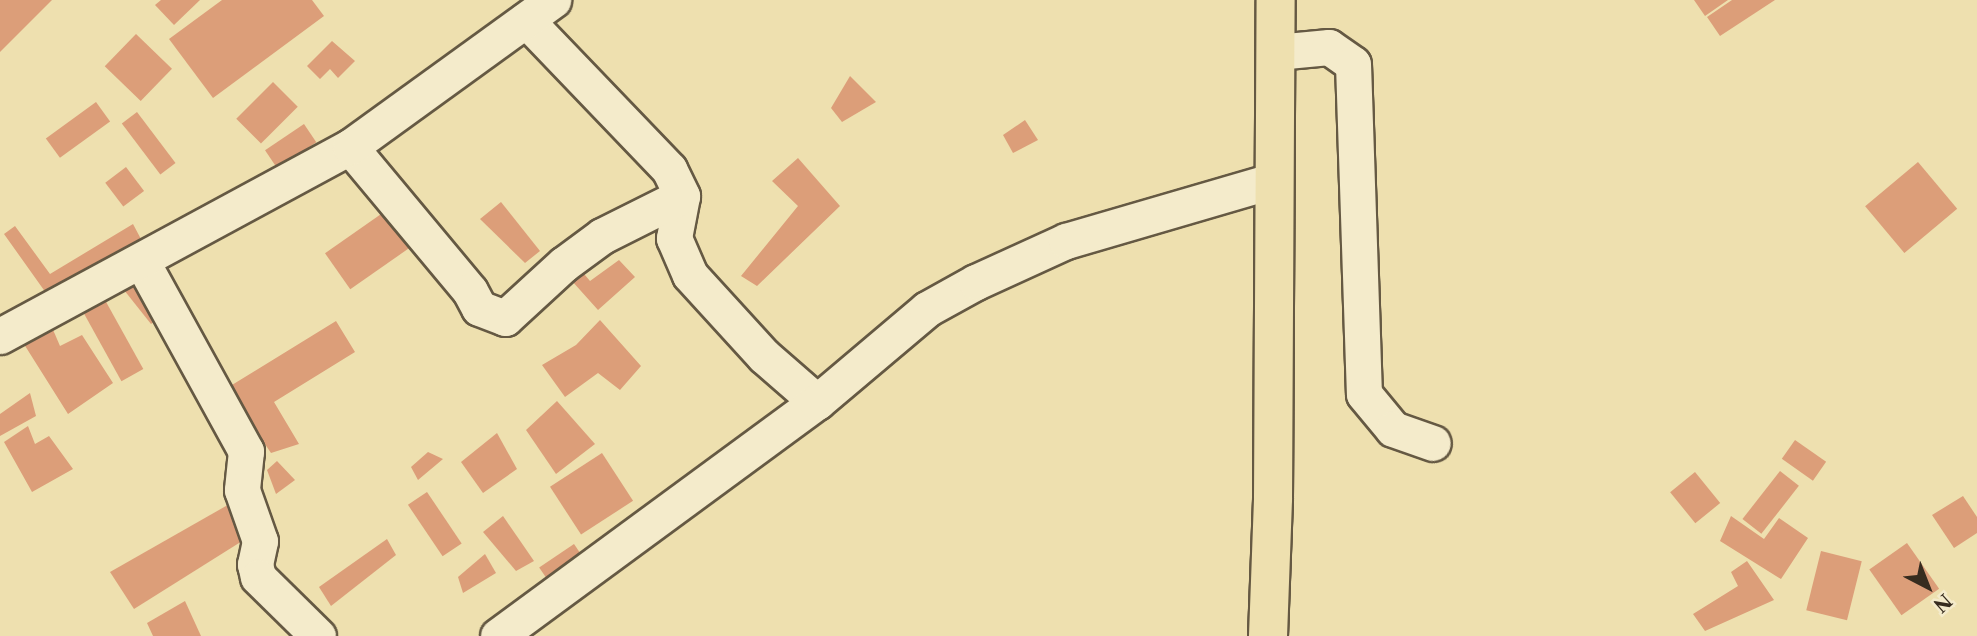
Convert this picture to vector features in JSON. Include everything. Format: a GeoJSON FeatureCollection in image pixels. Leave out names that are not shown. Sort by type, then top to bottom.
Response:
{"type":"FeatureCollection","features":[{"type":"Feature","properties":{"kind":"main road"},"geometry":{"type":"LineString","coordinates":[[1268,636],[1273,498],[1276,0]]}},
{"type":"Feature","properties":{"kind":"street"},"geometry":{"type":"LineString","coordinates":[[0,336],[142,262],[350,147],[539,10],[669,169],[682,197],[674,238],[690,275],[764,356],[817,401]]}},
{"type":"Feature","properties":{"kind":"street"},"geometry":{"type":"LineString","coordinates":[[1276,52],[1329,47],[1353,64],[1364,394],[1393,429],[1433,443]]}},
{"type":"Feature","properties":{"kind":"street"},"geometry":{"type":"LineString","coordinates":[[350,147],[470,291],[480,308],[505,318],[564,264],[602,236],[682,197]]}},
{"type":"Feature","properties":{"kind":"street"},"geometry":{"type":"LineString","coordinates":[[498,636],[817,401],[927,309],[976,282],[1066,241],[1275,180]]}},
{"type":"Feature","properties":{"kind":"street"},"geometry":{"type":"LineString","coordinates":[[142,262],[246,451],[242,491],[260,541],[254,564],[258,577],[318,636]]}},
{"type":"Feature","properties":{"kind":"building"},"geometry":{"type":"Polygon","coordinates":[[[0,0],[52,0],[0,52],[0,0]]]}},
{"type":"Feature","properties":{"kind":"building"},"geometry":{"type":"Polygon","coordinates":[[[161,0],[200,0],[174,25],[155,5],[161,0]]]}},
{"type":"Feature","properties":{"kind":"building"},"geometry":{"type":"Polygon","coordinates":[[[222,0],[312,0],[324,16],[213,98],[169,39],[222,0]]]}},
{"type":"Feature","properties":{"kind":"building"},"geometry":{"type":"Polygon","coordinates":[[[1694,0],[1728,0],[1705,16],[1694,0]]]}},
{"type":"Feature","properties":{"kind":"building"},"geometry":{"type":"Polygon","coordinates":[[[1732,0],[1775,0],[1720,36],[1707,17],[1732,0]]]}},
{"type":"Feature","properties":{"kind":"building"},"geometry":{"type":"Polygon","coordinates":[[[136,34],[172,69],[141,101],[105,66],[136,34]]]}},
{"type":"Feature","properties":{"kind":"building"},"geometry":{"type":"Polygon","coordinates":[[[332,41],[355,61],[338,78],[330,69],[320,79],[307,66],[332,41]]]}},
{"type":"Feature","properties":{"kind":"building"},"geometry":{"type":"Polygon","coordinates":[[[850,76],[876,102],[842,122],[831,108],[850,76]]]}},
{"type":"Feature","properties":{"kind":"building"},"geometry":{"type":"Polygon","coordinates":[[[273,82],[298,107],[261,144],[236,119],[273,82]]]}},
{"type":"Feature","properties":{"kind":"building"},"geometry":{"type":"Polygon","coordinates":[[[96,102],[110,121],[60,158],[46,138],[96,102]]]}},
{"type":"Feature","properties":{"kind":"building"},"geometry":{"type":"Polygon","coordinates":[[[137,112],[176,163],[160,175],[122,123],[137,112]]]}},
{"type":"Feature","properties":{"kind":"building"},"geometry":{"type":"Polygon","coordinates":[[[1025,120],[1038,140],[1013,153],[1003,135],[1025,120]]]}},
{"type":"Feature","properties":{"kind":"building"},"geometry":{"type":"Polygon","coordinates":[[[304,124],[316,142],[277,169],[265,150],[304,124]]]}},
{"type":"Feature","properties":{"kind":"building"},"geometry":{"type":"Polygon","coordinates":[[[798,158],[840,206],[757,286],[741,276],[798,206],[772,181],[798,158]]]}},
{"type":"Feature","properties":{"kind":"building"},"geometry":{"type":"Polygon","coordinates":[[[1918,162],[1957,209],[1904,253],[1865,206],[1918,162]]]}},
{"type":"Feature","properties":{"kind":"building"},"geometry":{"type":"Polygon","coordinates":[[[126,167],[144,191],[123,207],[105,183],[126,167]]]}},
{"type":"Feature","properties":{"kind":"building"},"geometry":{"type":"Polygon","coordinates":[[[501,202],[540,251],[525,263],[480,219],[501,202]]]}},
{"type":"Feature","properties":{"kind":"building"},"geometry":{"type":"Polygon","coordinates":[[[384,212],[409,248],[350,289],[325,253],[384,212]]]}},
{"type":"Feature","properties":{"kind":"building"},"geometry":{"type":"Polygon","coordinates":[[[133,224],[142,241],[46,293],[4,234],[15,226],[50,274],[133,224]]]}},
{"type":"Feature","properties":{"kind":"building"},"geometry":{"type":"Polygon","coordinates":[[[619,260],[635,277],[598,310],[563,271],[574,262],[590,281],[619,260]]]}},
{"type":"Feature","properties":{"kind":"building"},"geometry":{"type":"Polygon","coordinates":[[[138,281],[159,318],[151,324],[124,290],[138,281]]]}},
{"type":"Feature","properties":{"kind":"building"},"geometry":{"type":"Polygon","coordinates":[[[105,300],[143,369],[121,381],[83,312],[105,300]]]}},
{"type":"Feature","properties":{"kind":"building"},"geometry":{"type":"Polygon","coordinates":[[[600,320],[641,366],[620,390],[598,373],[565,397],[542,365],[576,345],[600,320]]]}},
{"type":"Feature","properties":{"kind":"building"},"geometry":{"type":"Polygon","coordinates":[[[336,321],[355,352],[274,402],[299,444],[271,453],[227,388],[336,321]]]}},
{"type":"Feature","properties":{"kind":"building"},"geometry":{"type":"Polygon","coordinates":[[[51,325],[60,346],[82,335],[113,383],[68,414],[22,341],[51,325]]]}},
{"type":"Feature","properties":{"kind":"building"},"geometry":{"type":"Polygon","coordinates":[[[30,393],[36,416],[0,436],[0,414],[30,393]]]}},
{"type":"Feature","properties":{"kind":"building"},"geometry":{"type":"Polygon","coordinates":[[[557,401],[595,444],[556,474],[526,430],[557,401]]]}},
{"type":"Feature","properties":{"kind":"building"},"geometry":{"type":"Polygon","coordinates":[[[28,426],[35,444],[49,436],[73,469],[32,492],[4,442],[28,426]]]}},
{"type":"Feature","properties":{"kind":"building"},"geometry":{"type":"Polygon","coordinates":[[[497,433],[517,469],[483,493],[461,462],[497,433]]]}},
{"type":"Feature","properties":{"kind":"building"},"geometry":{"type":"Polygon","coordinates":[[[1795,440],[1826,462],[1813,481],[1782,459],[1795,440]]]}},
{"type":"Feature","properties":{"kind":"building"},"geometry":{"type":"Polygon","coordinates":[[[428,452],[443,459],[418,480],[411,467],[428,452]]]}},
{"type":"Feature","properties":{"kind":"building"},"geometry":{"type":"Polygon","coordinates":[[[602,453],[633,501],[581,535],[550,487],[602,453]]]}},
{"type":"Feature","properties":{"kind":"building"},"geometry":{"type":"Polygon","coordinates":[[[277,461],[295,480],[276,494],[267,470],[277,461]]]}},
{"type":"Feature","properties":{"kind":"building"},"geometry":{"type":"Polygon","coordinates":[[[1780,471],[1799,486],[1761,534],[1742,519],[1780,471]]]}},
{"type":"Feature","properties":{"kind":"building"},"geometry":{"type":"Polygon","coordinates":[[[1695,472],[1720,503],[1695,523],[1670,492],[1695,472]]]}},
{"type":"Feature","properties":{"kind":"building"},"geometry":{"type":"Polygon","coordinates":[[[427,492],[462,543],[443,556],[408,505],[427,492]]]}},
{"type":"Feature","properties":{"kind":"building"},"geometry":{"type":"Polygon","coordinates":[[[1963,496],[1977,517],[1977,533],[1954,548],[1932,515],[1963,496]]]}},
{"type":"Feature","properties":{"kind":"building"},"geometry":{"type":"Polygon","coordinates":[[[233,502],[247,538],[134,609],[110,572],[233,502]]]}},
{"type":"Feature","properties":{"kind":"building"},"geometry":{"type":"Polygon","coordinates":[[[503,516],[534,561],[516,571],[483,532],[503,516]]]}},
{"type":"Feature","properties":{"kind":"building"},"geometry":{"type":"Polygon","coordinates":[[[1731,516],[1764,539],[1779,518],[1808,538],[1781,579],[1720,541],[1731,516]]]}},
{"type":"Feature","properties":{"kind":"building"},"geometry":{"type":"Polygon","coordinates":[[[387,539],[396,555],[331,606],[319,587],[387,539]]]}},
{"type":"Feature","properties":{"kind":"building"},"geometry":{"type":"Polygon","coordinates":[[[1907,543],[1939,589],[1901,615],[1869,569],[1907,543]]]}},
{"type":"Feature","properties":{"kind":"building"},"geometry":{"type":"Polygon","coordinates":[[[574,544],[582,556],[547,579],[539,567],[574,544]]]}},
{"type":"Feature","properties":{"kind":"building"},"geometry":{"type":"Polygon","coordinates":[[[1821,551],[1862,561],[1847,620],[1806,610],[1821,551]]]}},
{"type":"Feature","properties":{"kind":"building"},"geometry":{"type":"Polygon","coordinates":[[[485,554],[496,573],[463,593],[458,577],[485,554]]]}},
{"type":"Feature","properties":{"kind":"building"},"geometry":{"type":"Polygon","coordinates":[[[1747,561],[1774,600],[1705,631],[1693,614],[1738,586],[1731,572],[1747,561]]]}},
{"type":"Feature","properties":{"kind":"building"},"geometry":{"type":"Polygon","coordinates":[[[185,601],[201,636],[153,636],[147,623],[185,601]]]}}]}
